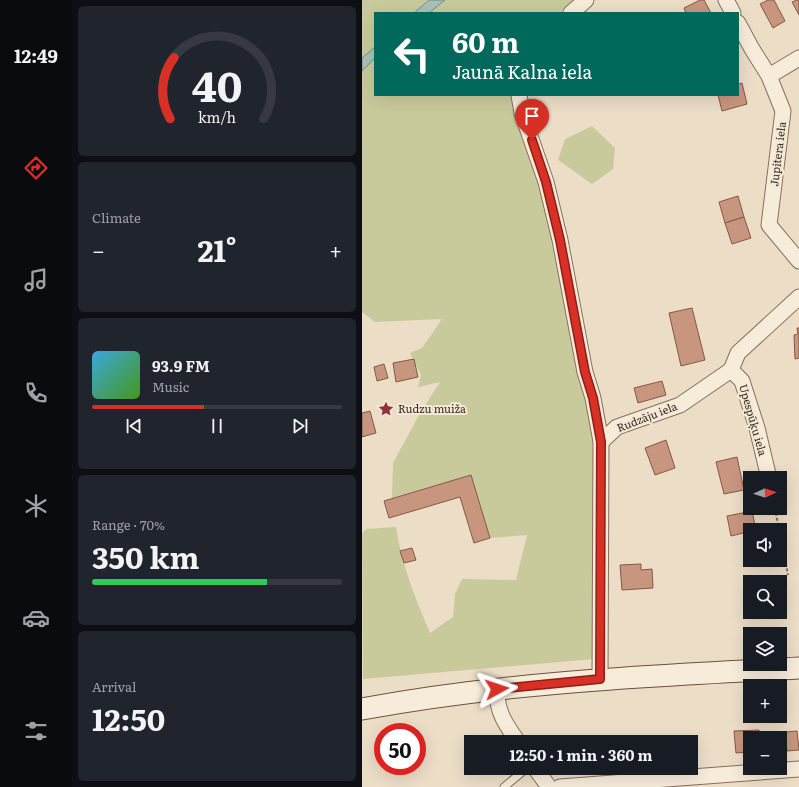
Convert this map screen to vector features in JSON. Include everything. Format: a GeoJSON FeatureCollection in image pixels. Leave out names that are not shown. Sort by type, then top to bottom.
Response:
{"type":"FeatureCollection","features":[{"type":"Feature","properties":{"kind":"main road"},"geometry":{"type":"LineString","coordinates":[[362,709],[445,695],[600,679],[799,668]]}},
{"type":"Feature","properties":{"kind":"street"},"geometry":{"type":"LineString","coordinates":[[572,12],[586,0]]}},
{"type":"Feature","properties":{"kind":"street"},"geometry":{"type":"LineString","coordinates":[[726,0],[732,12]]}},
{"type":"Feature","properties":{"kind":"street","name":"Jupitera iela"},"geometry":{"type":"LineString","coordinates":[[739,25],[769,76],[784,111],[769,225],[799,261]]}},
{"type":"Feature","properties":{"kind":"street"},"geometry":{"type":"LineString","coordinates":[[769,76],[799,58]]}},
{"type":"Feature","properties":{"kind":"street"},"geometry":{"type":"LineString","coordinates":[[519,96],[522,113],[546,182],[560,240],[585,372],[593,398],[601,442],[600,679]]}},
{"type":"Feature","properties":{"kind":"street"},"geometry":{"type":"LineString","coordinates":[[731,370],[738,353],[799,297]]}},
{"type":"Feature","properties":{"kind":"street","name":"Rudzāju iela"},"geometry":{"type":"LineString","coordinates":[[601,442],[617,427],[680,405],[731,370]]}},
{"type":"Feature","properties":{"kind":"street","name":"Upespūķu iela"},"geometry":{"type":"LineString","coordinates":[[731,370],[742,381],[757,428],[767,471]]}},
{"type":"Feature","properties":{"kind":"street"},"geometry":{"type":"LineString","coordinates":[[497,689],[496,700],[499,713],[513,735]]}},
{"type":"Feature","properties":{"kind":"street"},"geometry":{"type":"LineString","coordinates":[[560,787],[799,770]]}},
{"type":"Feature","properties":{"kind":"street"},"geometry":{"type":"LineString","coordinates":[[540,775],[549,787]]}},
{"type":"Feature","properties":{"kind":"lane"},"geometry":{"type":"LineString","coordinates":[[504,787],[519,775]]}},
{"type":"Feature","properties":{"kind":"path"},"geometry":{"type":"LineString","coordinates":[[786,567],[788,575]]}},
{"type":"Feature","properties":{"kind":"green space"},"geometry":{"type":"Polygon","coordinates":[[[362,0],[429,0],[415,12],[374,12],[374,48],[362,58],[362,0]]]}},
{"type":"Feature","properties":{"kind":"green space"},"geometry":{"type":"Polygon","coordinates":[[[445,0],[581,0],[567,12],[430,12],[445,0]]]}},
{"type":"Feature","properties":{"kind":"green space"},"geometry":{"type":"Polygon","coordinates":[[[374,59],[374,96],[512,96],[550,218],[588,401],[595,473],[594,659],[363,679],[362,534],[366,529],[396,527],[402,555],[410,581],[430,633],[453,617],[455,594],[462,579],[516,580],[527,535],[490,538],[471,475],[392,498],[393,463],[419,415],[440,382],[418,387],[421,375],[410,353],[422,348],[442,319],[375,322],[362,312],[362,71],[374,59]]]}},
{"type":"Feature","properties":{"kind":"green space"},"geometry":{"type":"Polygon","coordinates":[[[592,126],[615,148],[613,169],[592,184],[558,160],[565,139],[592,126]]]}},
{"type":"Feature","properties":{"kind":"shaded area"},"geometry":{"type":"Polygon","coordinates":[[[429,0],[445,0],[430,12],[415,12],[429,0]]]}},
{"type":"Feature","properties":{"kind":"shaded area"},"geometry":{"type":"Polygon","coordinates":[[[374,48],[374,59],[362,71],[362,58],[374,48]]]}},
{"type":"Feature","properties":{"kind":"building"},"geometry":{"type":"Polygon","coordinates":[[[700,0],[704,0],[710,12],[686,12],[684,8],[700,0]]]}},
{"type":"Feature","properties":{"kind":"building"},"geometry":{"type":"Polygon","coordinates":[[[768,0],[774,0],[785,21],[773,28],[760,4],[768,0]]]}},
{"type":"Feature","properties":{"kind":"building"},"geometry":{"type":"Polygon","coordinates":[[[799,0],[799,15],[792,2],[799,0]]]}},
{"type":"Feature","properties":{"kind":"building"},"geometry":{"type":"Polygon","coordinates":[[[742,83],[747,104],[722,111],[718,96],[739,96],[739,84],[742,83]]]}},
{"type":"Feature","properties":{"kind":"building"},"geometry":{"type":"Polygon","coordinates":[[[738,196],[744,217],[725,223],[719,202],[738,196]]]}},
{"type":"Feature","properties":{"kind":"building"},"geometry":{"type":"Polygon","coordinates":[[[744,217],[751,238],[732,244],[725,223],[744,217]]]}},
{"type":"Feature","properties":{"kind":"building"},"geometry":{"type":"Polygon","coordinates":[[[692,308],[705,360],[681,366],[669,313],[692,308]]]}},
{"type":"Feature","properties":{"kind":"building"},"geometry":{"type":"Polygon","coordinates":[[[797,328],[799,328],[799,358],[795,359],[794,335],[798,334],[797,328]]]}},
{"type":"Feature","properties":{"kind":"building"},"geometry":{"type":"Polygon","coordinates":[[[414,359],[418,377],[396,382],[393,363],[414,359]]]}},
{"type":"Feature","properties":{"kind":"building"},"geometry":{"type":"Polygon","coordinates":[[[384,364],[388,378],[377,381],[374,367],[384,364]]]}},
{"type":"Feature","properties":{"kind":"building"},"geometry":{"type":"Polygon","coordinates":[[[662,381],[666,395],[638,403],[634,388],[662,381]]]}},
{"type":"Feature","properties":{"kind":"building"},"geometry":{"type":"Polygon","coordinates":[[[370,411],[376,433],[362,437],[362,413],[370,411]]]}},
{"type":"Feature","properties":{"kind":"building"},"geometry":{"type":"Polygon","coordinates":[[[666,440],[675,468],[655,475],[645,448],[666,440]]]}},
{"type":"Feature","properties":{"kind":"building"},"geometry":{"type":"Polygon","coordinates":[[[737,457],[743,490],[724,494],[716,462],[737,457]]]}},
{"type":"Feature","properties":{"kind":"building"},"geometry":{"type":"Polygon","coordinates":[[[471,475],[490,538],[474,543],[460,497],[389,518],[384,501],[471,475]]]}},
{"type":"Feature","properties":{"kind":"building"},"geometry":{"type":"Polygon","coordinates":[[[743,513],[743,515],[753,515],[755,523],[743,523],[743,533],[731,536],[727,516],[743,513]]]}},
{"type":"Feature","properties":{"kind":"building"},"geometry":{"type":"Polygon","coordinates":[[[412,548],[416,560],[404,563],[400,551],[412,548]]]}},
{"type":"Feature","properties":{"kind":"building"},"geometry":{"type":"Polygon","coordinates":[[[641,564],[641,570],[652,569],[653,588],[622,590],[620,565],[641,564]]]}},
{"type":"Feature","properties":{"kind":"building"},"geometry":{"type":"Polygon","coordinates":[[[759,730],[759,731],[743,731],[743,752],[736,753],[734,731],[759,730]]]}},
{"type":"Feature","properties":{"kind":"building"},"geometry":{"type":"Polygon","coordinates":[[[797,731],[799,750],[787,751],[787,732],[797,731]]]}},
{"type":"Feature","properties":{"kind":"place","name":"Rudzu muiža"},"geometry":{"type":"Point","coordinates":[386,409]}},
{"type":"Feature","properties":{"kind":"route"},"geometry":{"type":"LineString","coordinates":[[497,689],[600,679],[599,572],[601,442],[593,398],[585,372],[560,240],[546,182],[532,140]]}}]}
